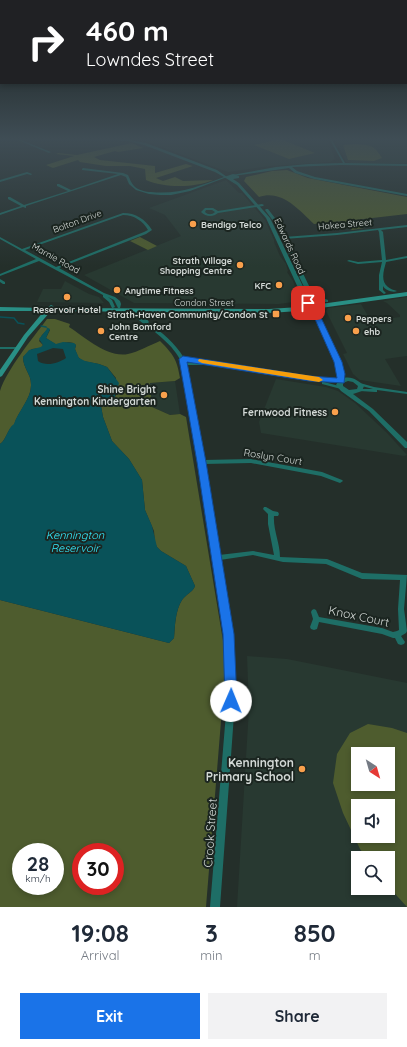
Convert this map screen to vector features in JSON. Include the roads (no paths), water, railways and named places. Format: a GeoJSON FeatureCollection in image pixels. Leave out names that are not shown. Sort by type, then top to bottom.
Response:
{"type":"FeatureCollection","features":[{"type":"Feature","properties":{"kind":"main road","name":"Condon Street"},"geometry":{"type":"LineString","coordinates":[[117,308],[134,310],[260,311],[407,290]]}},
{"type":"Feature","properties":{"kind":"main road"},"geometry":{"type":"LineString","coordinates":[[384,293],[407,294]]}},
{"type":"Feature","properties":{"kind":"main road","name":"Condon Street"},"geometry":{"type":"LineString","coordinates":[[0,309],[263,308],[407,294]]}},
{"type":"Feature","properties":{"kind":"main road","name":"Condon Street"},"geometry":{"type":"LineString","coordinates":[[0,306],[47,309]]}},
{"type":"Feature","properties":{"kind":"main road"},"geometry":{"type":"LineString","coordinates":[[0,375],[26,336],[37,315],[47,309]]}},
{"type":"Feature","properties":{"kind":"street"},"geometry":{"type":"LineString","coordinates":[[0,214],[98,182]]}},
{"type":"Feature","properties":{"kind":"street"},"geometry":{"type":"LineString","coordinates":[[129,182],[134,188],[166,195],[185,193],[214,182]]}},
{"type":"Feature","properties":{"kind":"street","name":"Edwards Road"},"geometry":{"type":"LineString","coordinates":[[235,182],[258,205],[273,217],[309,291],[311,304]]}},
{"type":"Feature","properties":{"kind":"street","name":"Edwards Road"},"geometry":{"type":"LineString","coordinates":[[237,182],[258,205],[270,221],[338,362],[359,386],[370,410]]}},
{"type":"Feature","properties":{"kind":"street"},"geometry":{"type":"LineString","coordinates":[[338,182],[407,195]]}},
{"type":"Feature","properties":{"kind":"street"},"geometry":{"type":"LineString","coordinates":[[58,185],[71,191]]}},
{"type":"Feature","properties":{"kind":"street"},"geometry":{"type":"LineString","coordinates":[[3,200],[10,198],[25,207]]}},
{"type":"Feature","properties":{"kind":"street"},"geometry":{"type":"LineString","coordinates":[[215,211],[258,205]]}},
{"type":"Feature","properties":{"kind":"street","name":"Bolton Drive"},"geometry":{"type":"LineString","coordinates":[[22,250],[123,214],[130,214],[143,220],[150,230],[56,268]]}},
{"type":"Feature","properties":{"kind":"street","name":"Hakea Street"},"geometry":{"type":"LineString","coordinates":[[284,238],[407,226]]}},
{"type":"Feature","properties":{"kind":"street"},"geometry":{"type":"LineString","coordinates":[[379,229],[382,232],[384,261],[381,276],[381,290],[384,293]]}},
{"type":"Feature","properties":{"kind":"street","name":"Marnie Road"},"geometry":{"type":"LineString","coordinates":[[0,238],[103,294],[117,308]]}},
{"type":"Feature","properties":{"kind":"street"},"geometry":{"type":"LineString","coordinates":[[349,261],[356,263],[384,261],[407,257]]}},
{"type":"Feature","properties":{"kind":"street"},"geometry":{"type":"LineString","coordinates":[[0,275],[40,259]]}},
{"type":"Feature","properties":{"kind":"street"},"geometry":{"type":"LineString","coordinates":[[382,282],[386,288],[395,292]]}},
{"type":"Feature","properties":{"kind":"street"},"geometry":{"type":"LineString","coordinates":[[309,291],[318,298],[326,301]]}},
{"type":"Feature","properties":{"kind":"street","name":"Crook Street"},"geometry":{"type":"LineString","coordinates":[[134,310],[137,316],[174,347],[184,361],[217,558],[228,634],[232,691],[215,907]]}},
{"type":"Feature","properties":{"kind":"street","name":"Crook Street"},"geometry":{"type":"LineString","coordinates":[[142,310],[142,315],[148,324]]}},
{"type":"Feature","properties":{"kind":"street"},"geometry":{"type":"LineString","coordinates":[[0,348],[18,348]]}},
{"type":"Feature","properties":{"kind":"street"},"geometry":{"type":"LineString","coordinates":[[184,361],[309,379],[342,381],[348,379],[359,386],[407,394]]}},
{"type":"Feature","properties":{"kind":"street","name":"Edwards Road"},"geometry":{"type":"LineString","coordinates":[[338,362],[342,381],[339,385],[343,390],[370,410],[407,446]]}},
{"type":"Feature","properties":{"kind":"street"},"geometry":{"type":"LineString","coordinates":[[309,379],[353,392],[359,386]]}},
{"type":"Feature","properties":{"kind":"street","name":"Roslyn Court"},"geometry":{"type":"LineString","coordinates":[[201,462],[251,461],[322,474],[340,481]]}},
{"type":"Feature","properties":{"kind":"street"},"geometry":{"type":"LineString","coordinates":[[271,512],[270,517],[277,548],[277,559]]}},
{"type":"Feature","properties":{"kind":"street"},"geometry":{"type":"LineString","coordinates":[[217,558],[248,553],[277,559],[327,562],[362,576],[405,578]]}},
{"type":"Feature","properties":{"kind":"street","name":"Knox Court"},"geometry":{"type":"LineString","coordinates":[[397,635],[403,631],[404,627],[401,609],[405,578]]}},
{"type":"Feature","properties":{"kind":"street","name":"Knox Court"},"geometry":{"type":"LineString","coordinates":[[314,627],[316,615],[397,635],[401,642]]}},
{"type":"Feature","properties":{"kind":"water","name":"Kennington Reservoir"},"geometry":{"type":"Polygon","coordinates":[[[46,327],[50,329],[46,338],[56,344],[63,342],[74,343],[76,345],[75,349],[79,358],[107,367],[119,383],[114,399],[101,406],[103,417],[112,441],[129,459],[142,480],[145,510],[152,526],[157,547],[186,566],[195,586],[180,604],[176,619],[174,638],[169,643],[0,600],[0,444],[14,424],[31,389],[31,380],[24,364],[23,357],[29,350],[41,347],[43,345],[39,339],[47,329],[46,327]],[[53,348],[37,354],[38,361],[45,364],[52,364],[60,361],[66,358],[63,349],[53,348]]]}},
{"type":"Feature","properties":{"kind":"waterway"},"geometry":{"type":"LineString","coordinates":[[0,317],[14,318],[18,323],[24,324]]}},
{"type":"Feature","properties":{"kind":"waterway"},"geometry":{"type":"LineString","coordinates":[[41,326],[46,327]]}},
{"type":"Feature","properties":{"kind":"place","name":"Bendigo Telco"},"geometry":{"type":"Point","coordinates":[193,224]}},
{"type":"Feature","properties":{"kind":"place","name":"Strath Village Shopping Centre"},"geometry":{"type":"Point","coordinates":[240,265]}},
{"type":"Feature","properties":{"kind":"place","name":"KFC"},"geometry":{"type":"Point","coordinates":[279,285]}},
{"type":"Feature","properties":{"kind":"place","name":"Anytime Fitness"},"geometry":{"type":"Point","coordinates":[117,290]}},
{"type":"Feature","properties":{"kind":"place","name":"Reservoir Hotel"},"geometry":{"type":"Point","coordinates":[67,297]}},
{"type":"Feature","properties":{"kind":"place","name":"Strath-Haven Community/Condon St"},"geometry":{"type":"Point","coordinates":[276,314]}},
{"type":"Feature","properties":{"kind":"place","name":"Peppers"},"geometry":{"type":"Point","coordinates":[348,318]}},
{"type":"Feature","properties":{"kind":"place","name":"John Bomford Centre"},"geometry":{"type":"Point","coordinates":[101,331]}},
{"type":"Feature","properties":{"kind":"place","name":"ehb"},"geometry":{"type":"Point","coordinates":[356,331]}},
{"type":"Feature","properties":{"kind":"place","name":"Shine Bright Kennington Kindergarten"},"geometry":{"type":"Point","coordinates":[164,395]}},
{"type":"Feature","properties":{"kind":"place","name":"Fernwood Fitness"},"geometry":{"type":"Point","coordinates":[335,412]}},
{"type":"Feature","properties":{"kind":"place","name":"Kennington Primary School"},"geometry":{"type":"Point","coordinates":[302,769]}}]}
